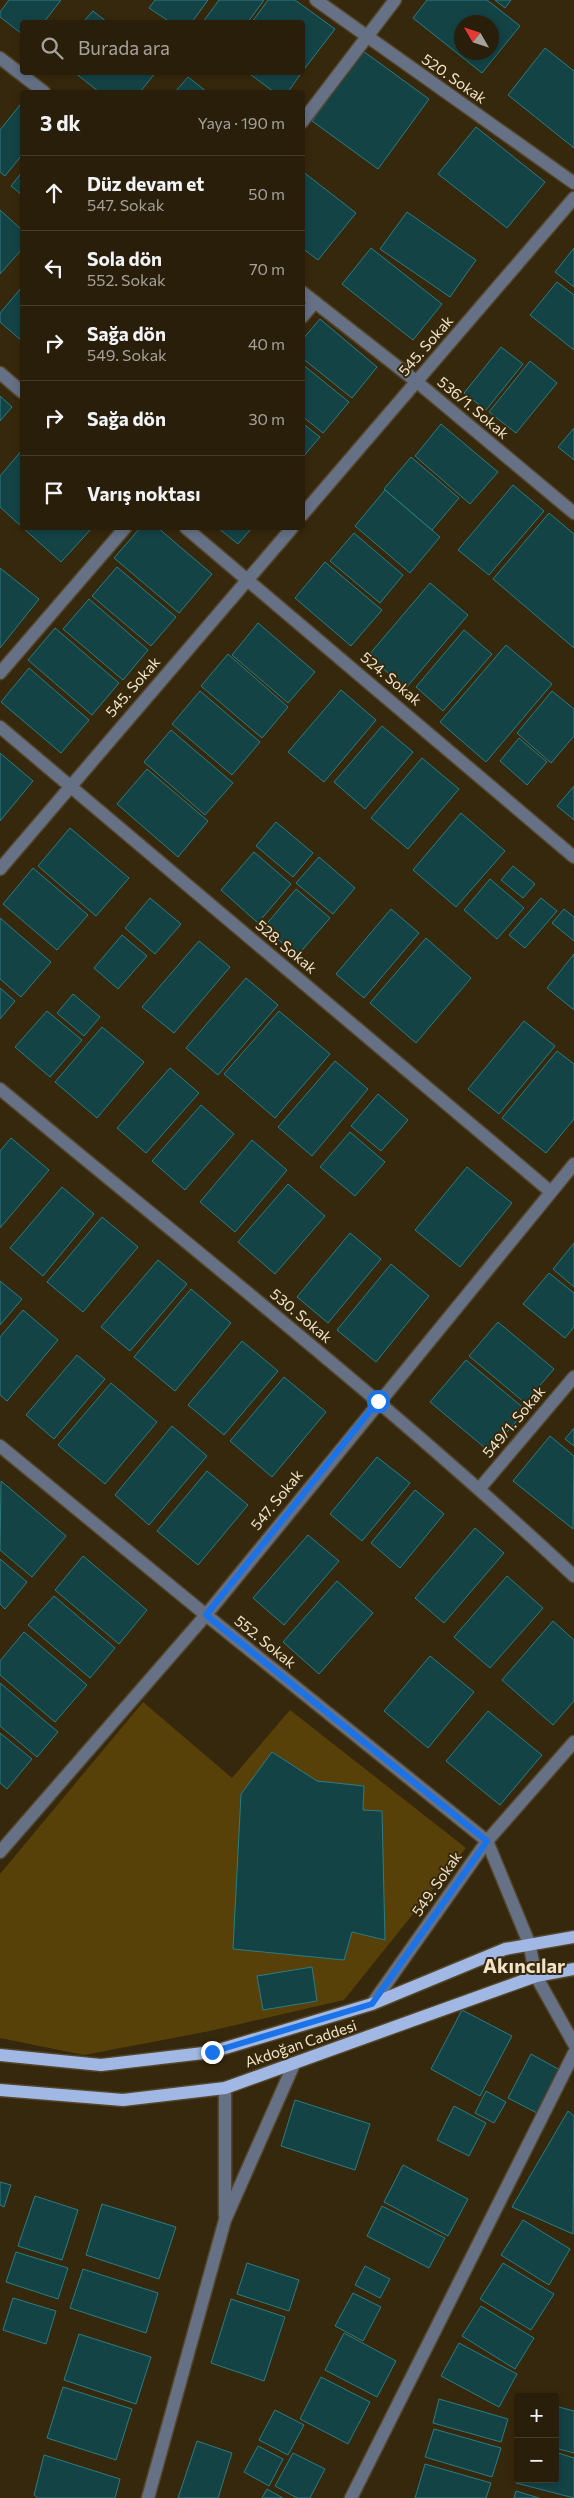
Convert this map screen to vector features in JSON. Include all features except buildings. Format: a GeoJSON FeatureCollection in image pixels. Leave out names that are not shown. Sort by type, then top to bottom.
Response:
{"type":"FeatureCollection","features":[{"type":"Feature","properties":{"kind":"main road","name":"Akdoğan Caddesi"},"geometry":{"type":"LineString","coordinates":[[0,2055],[100,2065],[212,2052],[372,2004],[505,1949],[529,1943],[574,1937]]}},
{"type":"Feature","properties":{"kind":"main road","name":"Akdoğan Caddesi"},"geometry":{"type":"LineString","coordinates":[[0,2090],[123,2100],[225,2088],[536,1976],[574,1969]]}},
{"type":"Feature","properties":{"kind":"street","name":"520. Sokak"},"geometry":{"type":"LineString","coordinates":[[316,0],[574,184]]}},
{"type":"Feature","properties":{"kind":"street"},"geometry":{"type":"LineString","coordinates":[[305,118],[368,38],[395,0]]}},
{"type":"Feature","properties":{"kind":"street"},"geometry":{"type":"LineString","coordinates":[[0,58],[20,73]]}},
{"type":"Feature","properties":{"kind":"street"},"geometry":{"type":"LineString","coordinates":[[22,75],[41,90]]}},
{"type":"Feature","properties":{"kind":"street","name":"545. Sokak"},"geometry":{"type":"LineString","coordinates":[[305,512],[574,198]]}},
{"type":"Feature","properties":{"kind":"street","name":"536/1. Sokak"},"geometry":{"type":"LineString","coordinates":[[305,294],[417,382],[574,513]]}},
{"type":"Feature","properties":{"kind":"street"},"geometry":{"type":"LineString","coordinates":[[305,314],[315,302]]}},
{"type":"Feature","properties":{"kind":"street"},"geometry":{"type":"LineString","coordinates":[[0,373],[20,390]]}},
{"type":"Feature","properties":{"kind":"street"},"geometry":{"type":"LineString","coordinates":[[0,673],[123,530]]}},
{"type":"Feature","properties":{"kind":"street","name":"524. Sokak"},"geometry":{"type":"LineString","coordinates":[[188,530],[248,578],[574,857]]}},
{"type":"Feature","properties":{"kind":"street","name":"545. Sokak"},"geometry":{"type":"LineString","coordinates":[[0,869],[290,530]]}},
{"type":"Feature","properties":{"kind":"street","name":"528. Sokak"},"geometry":{"type":"LineString","coordinates":[[0,727],[551,1192]]}},
{"type":"Feature","properties":{"kind":"street","name":"530. Sokak"},"geometry":{"type":"LineString","coordinates":[[0,1089],[378,1401],[480,1488],[574,1576]]}},
{"type":"Feature","properties":{"kind":"street","name":"547. Sokak"},"geometry":{"type":"LineString","coordinates":[[0,1852],[206,1615],[378,1401],[574,1164]]}},
{"type":"Feature","properties":{"kind":"street","name":"549/1. Sokak"},"geometry":{"type":"LineString","coordinates":[[480,1488],[574,1377]]}},
{"type":"Feature","properties":{"kind":"street","name":"552. Sokak"},"geometry":{"type":"LineString","coordinates":[[2,1450],[487,1841]]}},
{"type":"Feature","properties":{"kind":"street","name":"549. Sokak"},"geometry":{"type":"LineString","coordinates":[[372,2004],[487,1841],[574,1742]]}},
{"type":"Feature","properties":{"kind":"street"},"geometry":{"type":"LineString","coordinates":[[487,1841],[529,1943],[536,1976],[574,2044]]}},
{"type":"Feature","properties":{"kind":"street"},"geometry":{"type":"LineString","coordinates":[[351,2498],[574,2053]]}},
{"type":"Feature","properties":{"kind":"street"},"geometry":{"type":"LineString","coordinates":[[148,2498],[225,2220],[294,2064]]}},
{"type":"Feature","properties":{"kind":"street"},"geometry":{"type":"LineString","coordinates":[[225,2088],[225,2220]]}},
{"type":"Feature","properties":{"kind":"shaded area"},"geometry":{"type":"Polygon","coordinates":[[[143,1702],[232,1778],[290,1710],[466,1848],[344,2000],[210,2031],[84,2055],[0,2038],[0,1874],[143,1702]]]}},
{"type":"Feature","properties":{"kind":"district","name":"Akıncılar"},"geometry":{"type":"Point","coordinates":[524,1966]}},
{"type":"Feature","properties":{"kind":"route"},"geometry":{"type":"LineString","coordinates":[[212,2052],[372,2004],[487,1841],[206,1615],[378,1401]]}}]}
